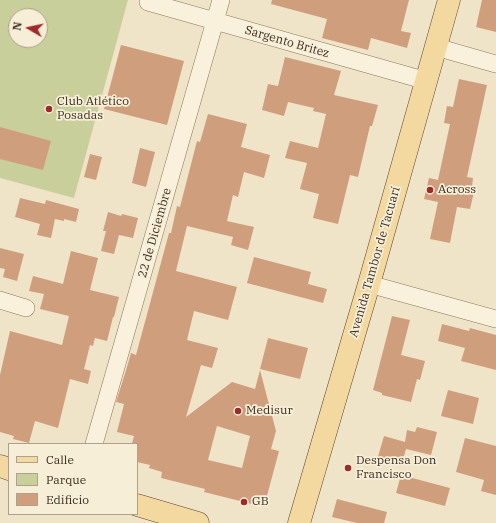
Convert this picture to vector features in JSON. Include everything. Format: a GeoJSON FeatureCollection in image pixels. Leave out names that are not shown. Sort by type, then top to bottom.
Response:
{"type":"FeatureCollection","features":[{"type":"Feature","properties":{"kind":"main road","name":"Avenida Tambor de Tacuarí"},"geometry":{"type":"LineString","coordinates":[[299,523],[369,284],[449,0]]}},
{"type":"Feature","properties":{"kind":"main road"},"geometry":{"type":"LineString","coordinates":[[138,506],[198,523]]}},
{"type":"Feature","properties":{"kind":"street","name":"22 de Diciembre"},"geometry":{"type":"LineString","coordinates":[[94,443],[221,0]]}},
{"type":"Feature","properties":{"kind":"street","name":"Sargento Britez"},"geometry":{"type":"LineString","coordinates":[[148,2],[427,81]]}},
{"type":"Feature","properties":{"kind":"street"},"geometry":{"type":"LineString","coordinates":[[436,47],[496,64]]}},
{"type":"Feature","properties":{"kind":"street"},"geometry":{"type":"LineString","coordinates":[[369,284],[496,320]]}},
{"type":"Feature","properties":{"kind":"street"},"geometry":{"type":"LineString","coordinates":[[0,300],[26,308]]}},
{"type":"Feature","properties":{"kind":"green space","name":"Club Atlético Posadas"},"geometry":{"type":"Polygon","coordinates":[[[0,0],[128,0],[74,198],[0,178],[0,0]]]}},
{"type":"Feature","properties":{"kind":"building"},"geometry":{"type":"Polygon","coordinates":[[[272,0],[409,0],[401,31],[411,33],[407,48],[371,38],[368,50],[322,38],[327,19],[271,4],[272,0]]]}},
{"type":"Feature","properties":{"kind":"building"},"geometry":{"type":"Polygon","coordinates":[[[482,0],[496,0],[496,32],[476,27],[482,0]]]}},
{"type":"Feature","properties":{"kind":"building"},"geometry":{"type":"Polygon","coordinates":[[[121,45],[184,61],[167,125],[104,109],[121,45]]]}},
{"type":"Feature","properties":{"kind":"building"},"geometry":{"type":"Polygon","coordinates":[[[285,57],[341,71],[334,95],[378,105],[372,126],[370,126],[358,177],[350,175],[338,224],[313,218],[319,194],[300,189],[307,163],[285,158],[290,141],[318,148],[326,114],[313,111],[314,108],[288,102],[284,116],[262,110],[268,84],[278,86],[285,57]]]}},
{"type":"Feature","properties":{"kind":"building"},"geometry":{"type":"Polygon","coordinates":[[[459,79],[487,85],[467,177],[473,178],[472,187],[475,188],[470,209],[457,207],[450,243],[430,239],[438,202],[424,199],[429,178],[438,180],[450,124],[444,123],[447,106],[453,107],[459,79]]]}},
{"type":"Feature","properties":{"kind":"building"},"geometry":{"type":"Polygon","coordinates":[[[208,114],[247,124],[241,147],[270,155],[264,178],[244,172],[238,197],[233,195],[227,221],[254,227],[248,250],[231,245],[233,237],[187,226],[176,271],[237,287],[228,320],[194,311],[187,340],[218,348],[212,368],[201,365],[186,417],[232,382],[255,389],[260,370],[276,431],[271,449],[279,451],[264,507],[204,492],[205,489],[161,478],[162,472],[149,468],[150,465],[138,462],[138,443],[132,443],[134,436],[117,432],[124,404],[116,402],[131,353],[136,355],[169,233],[171,233],[177,206],[180,207],[197,141],[200,142],[208,114]],[[217,426],[208,460],[242,468],[250,436],[217,426]]]}},
{"type":"Feature","properties":{"kind":"building"},"geometry":{"type":"Polygon","coordinates":[[[0,127],[51,141],[43,170],[0,159],[0,127]]]}},
{"type":"Feature","properties":{"kind":"building"},"geometry":{"type":"Polygon","coordinates":[[[140,148],[155,152],[146,187],[132,183],[140,148]]]}},
{"type":"Feature","properties":{"kind":"building"},"geometry":{"type":"Polygon","coordinates":[[[90,154],[102,157],[96,180],[84,177],[90,154]]]}},
{"type":"Feature","properties":{"kind":"building"},"geometry":{"type":"Polygon","coordinates":[[[20,198],[45,204],[46,200],[79,209],[76,222],[64,219],[64,221],[55,219],[51,238],[37,235],[40,224],[15,217],[20,198]]]}},
{"type":"Feature","properties":{"kind":"building"},"geometry":{"type":"Polygon","coordinates":[[[108,212],[121,216],[122,214],[138,218],[133,238],[119,235],[114,254],[101,251],[106,231],[103,231],[108,212]]]}},
{"type":"Feature","properties":{"kind":"building"},"geometry":{"type":"Polygon","coordinates":[[[0,248],[24,254],[17,281],[3,277],[5,269],[0,268],[0,248]]]}},
{"type":"Feature","properties":{"kind":"building"},"geometry":{"type":"Polygon","coordinates":[[[71,251],[98,258],[90,290],[119,297],[107,341],[95,338],[93,346],[90,345],[84,369],[91,371],[88,384],[70,379],[58,428],[35,421],[29,443],[13,439],[14,436],[0,432],[0,375],[10,331],[62,345],[69,316],[40,309],[44,294],[29,291],[33,276],[63,284],[71,251]]]}},
{"type":"Feature","properties":{"kind":"building"},"geometry":{"type":"Polygon","coordinates":[[[254,257],[311,272],[308,284],[327,289],[323,303],[247,283],[254,257]]]}},
{"type":"Feature","properties":{"kind":"building"},"geometry":{"type":"Polygon","coordinates":[[[392,316],[410,320],[401,355],[425,361],[420,380],[417,379],[411,402],[382,395],[382,393],[373,390],[392,316]]]}},
{"type":"Feature","properties":{"kind":"building"},"geometry":{"type":"Polygon","coordinates":[[[442,324],[469,331],[470,328],[496,335],[496,370],[461,361],[465,348],[438,341],[442,324]]]}},
{"type":"Feature","properties":{"kind":"building"},"geometry":{"type":"Polygon","coordinates":[[[268,338],[308,348],[300,379],[260,369],[268,338]]]}},
{"type":"Feature","properties":{"kind":"building"},"geometry":{"type":"Polygon","coordinates":[[[448,390],[479,398],[473,424],[441,416],[448,390]]]}},
{"type":"Feature","properties":{"kind":"building"},"geometry":{"type":"Polygon","coordinates":[[[417,427],[437,432],[431,455],[406,449],[401,466],[377,460],[384,436],[405,442],[407,430],[415,432],[417,427]]]}},
{"type":"Feature","properties":{"kind":"building"},"geometry":{"type":"Polygon","coordinates":[[[465,438],[496,446],[496,495],[481,491],[484,480],[456,472],[465,438]]]}},
{"type":"Feature","properties":{"kind":"building"},"geometry":{"type":"Polygon","coordinates":[[[401,475],[450,488],[445,506],[396,493],[401,475]]]}},
{"type":"Feature","properties":{"kind":"building"},"geometry":{"type":"Polygon","coordinates":[[[337,499],[387,512],[384,523],[357,523],[332,517],[337,499]]]}},
{"type":"Feature","properties":{"kind":"place","name":"Club Atlético Posadas"},"geometry":{"type":"Point","coordinates":[49,109]}},
{"type":"Feature","properties":{"kind":"place","name":"Across"},"geometry":{"type":"Point","coordinates":[430,190]}},
{"type":"Feature","properties":{"kind":"place","name":"Medisur"},"geometry":{"type":"Point","coordinates":[238,411]}},
{"type":"Feature","properties":{"kind":"place","name":"Despensa Don Francisco"},"geometry":{"type":"Point","coordinates":[348,468]}},
{"type":"Feature","properties":{"kind":"place","name":"GB"},"geometry":{"type":"Point","coordinates":[244,502]}}]}
